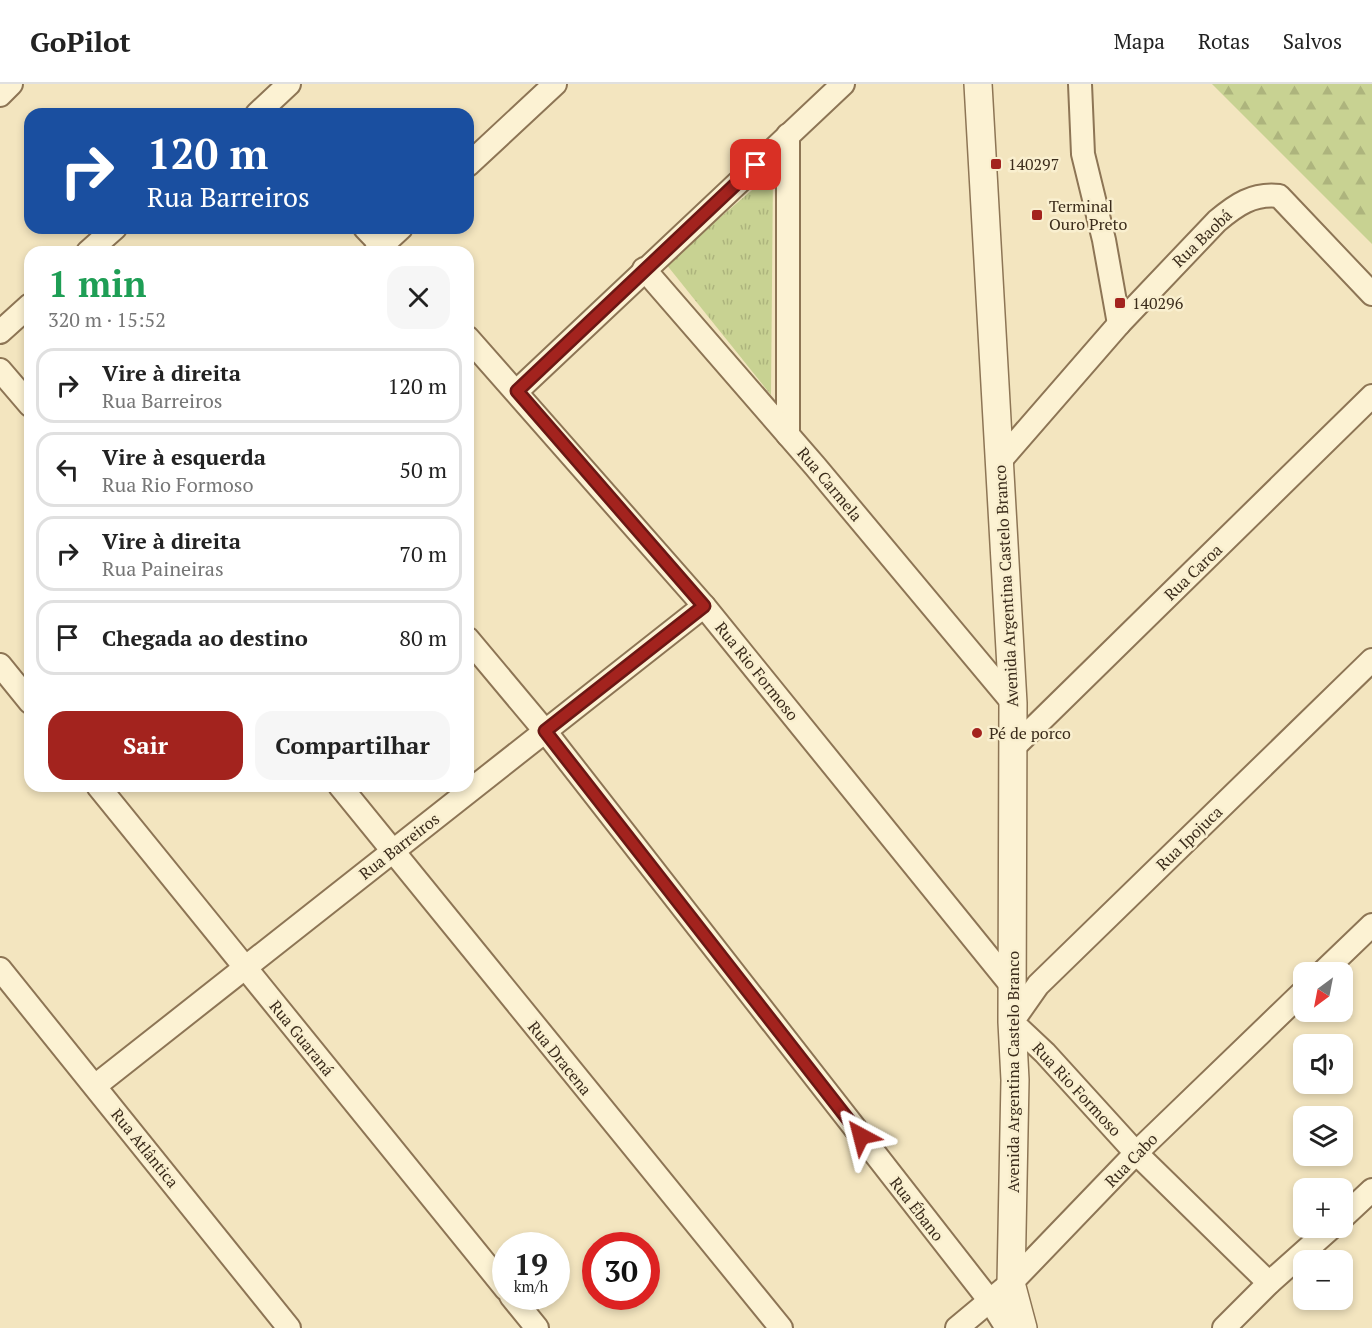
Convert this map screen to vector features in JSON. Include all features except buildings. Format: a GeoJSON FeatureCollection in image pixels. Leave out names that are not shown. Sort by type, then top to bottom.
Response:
{"type":"FeatureCollection","features":[{"type":"Feature","properties":{"kind":"street"},"geometry":{"type":"LineString","coordinates":[[0,95],[11,84]]}},
{"type":"Feature","properties":{"kind":"street"},"geometry":{"type":"LineString","coordinates":[[264,108],[289,84]]}},
{"type":"Feature","properties":{"kind":"street"},"geometry":{"type":"LineString","coordinates":[[474,159],[555,84]]}},
{"type":"Feature","properties":{"kind":"street"},"geometry":{"type":"LineString","coordinates":[[517,391],[644,268],[843,84]]}},
{"type":"Feature","properties":{"kind":"street"},"geometry":{"type":"LineString","coordinates":[[1080,84],[1083,154],[1104,240],[1119,324]]}},
{"type":"Feature","properties":{"kind":"street","name":"Avenida Argentina Castelo Branco"},"geometry":{"type":"LineString","coordinates":[[978,90],[1013,703],[1012,1022],[1015,1080],[1011,1283],[1023,1328]]}},
{"type":"Feature","properties":{"kind":"street"},"geometry":{"type":"LineString","coordinates":[[788,135],[788,435]]}},
{"type":"Feature","properties":{"kind":"street","name":"Rua Baobá"},"geometry":{"type":"LineString","coordinates":[[999,462],[1119,324],[1216,221],[1234,207],[1265,194],[1278,196],[1372,294]]}},
{"type":"Feature","properties":{"kind":"street"},"geometry":{"type":"LineString","coordinates":[[95,246],[108,234]]}},
{"type":"Feature","properties":{"kind":"street"},"geometry":{"type":"LineString","coordinates":[[370,234],[379,246]]}},
{"type":"Feature","properties":{"kind":"street"},"geometry":{"type":"LineString","coordinates":[[385,246],[396,234]]}},
{"type":"Feature","properties":{"kind":"street","name":"Rua Carmela"},"geometry":{"type":"LineString","coordinates":[[644,268],[1013,703]]}},
{"type":"Feature","properties":{"kind":"street"},"geometry":{"type":"LineString","coordinates":[[0,332],[24,310]]}},
{"type":"Feature","properties":{"kind":"street","name":"Rua Rio Formoso"},"geometry":{"type":"LineString","coordinates":[[474,344],[704,606],[1012,986]]}},
{"type":"Feature","properties":{"kind":"street"},"geometry":{"type":"LineString","coordinates":[[0,370],[24,398]]}},
{"type":"Feature","properties":{"kind":"street","name":"Rua Caroa"},"geometry":{"type":"LineString","coordinates":[[1013,748],[1372,396]]}},
{"type":"Feature","properties":{"kind":"street","name":"Rua Barreiros"},"geometry":{"type":"LineString","coordinates":[[474,787],[704,606]]}},
{"type":"Feature","properties":{"kind":"street","name":"Rua Ébano"},"geometry":{"type":"LineString","coordinates":[[474,646],[545,731],[990,1301],[1007,1328]]}},
{"type":"Feature","properties":{"kind":"street","name":"Rua Ipojuca"},"geometry":{"type":"LineString","coordinates":[[1012,1022],[1038,984],[1372,660]]}},
{"type":"Feature","properties":{"kind":"street"},"geometry":{"type":"LineString","coordinates":[[0,664],[24,694]]}},
{"type":"Feature","properties":{"kind":"street","name":"Rua Guaraná"},"geometry":{"type":"LineString","coordinates":[[103,792],[492,1272]]}},
{"type":"Feature","properties":{"kind":"street","name":"Rua Dracena"},"geometry":{"type":"LineString","coordinates":[[345,792],[781,1328]]}},
{"type":"Feature","properties":{"kind":"street","name":"Rua Barreiros"},"geometry":{"type":"LineString","coordinates":[[95,1086],[468,792]]}},
{"type":"Feature","properties":{"kind":"street"},"geometry":{"type":"LineString","coordinates":[[1333,962],[1372,925]]}},
{"type":"Feature","properties":{"kind":"street","name":"Rua Atlântica"},"geometry":{"type":"LineString","coordinates":[[0,969],[289,1328]]}},
{"type":"Feature","properties":{"kind":"street","name":"Rua Cabo"},"geometry":{"type":"LineString","coordinates":[[957,1328],[1011,1283],[1136,1153],[1293,1002]]}},
{"type":"Feature","properties":{"kind":"street","name":"Rua Rio Formoso"},"geometry":{"type":"LineString","coordinates":[[1012,1022],[1045,1053],[1136,1153],[1269,1283]]}},
{"type":"Feature","properties":{"kind":"street"},"geometry":{"type":"LineString","coordinates":[[1353,1208],[1372,1190]]}},
{"type":"Feature","properties":{"kind":"street"},"geometry":{"type":"LineString","coordinates":[[1224,1328],[1269,1283],[1320,1238]]}},
{"type":"Feature","properties":{"kind":"street"},"geometry":{"type":"LineString","coordinates":[[522,1310],[537,1328]]}},
{"type":"Feature","properties":{"kind":"green space"},"geometry":{"type":"Polygon","coordinates":[[[1212,84],[1372,84],[1372,244],[1212,84]]]}},
{"type":"Feature","properties":{"kind":"green space"},"geometry":{"type":"Polygon","coordinates":[[[773,172],[771,395],[666,264],[773,172]]]}},
{"type":"Feature","properties":{"kind":"place","name":"140297"},"geometry":{"type":"Point","coordinates":[996,164]}},
{"type":"Feature","properties":{"kind":"place","name":"Terminal Ouro Preto"},"geometry":{"type":"Point","coordinates":[1037,215]}},
{"type":"Feature","properties":{"kind":"place","name":"140296"},"geometry":{"type":"Point","coordinates":[1120,303]}},
{"type":"Feature","properties":{"kind":"place","name":"Pé de porco"},"geometry":{"type":"Point","coordinates":[977,733]}},
{"type":"Feature","properties":{"kind":"route"},"geometry":{"type":"LineString","coordinates":[[756,165],[644,268],[517,391],[704,606],[545,731],[861,1136]]}}]}
